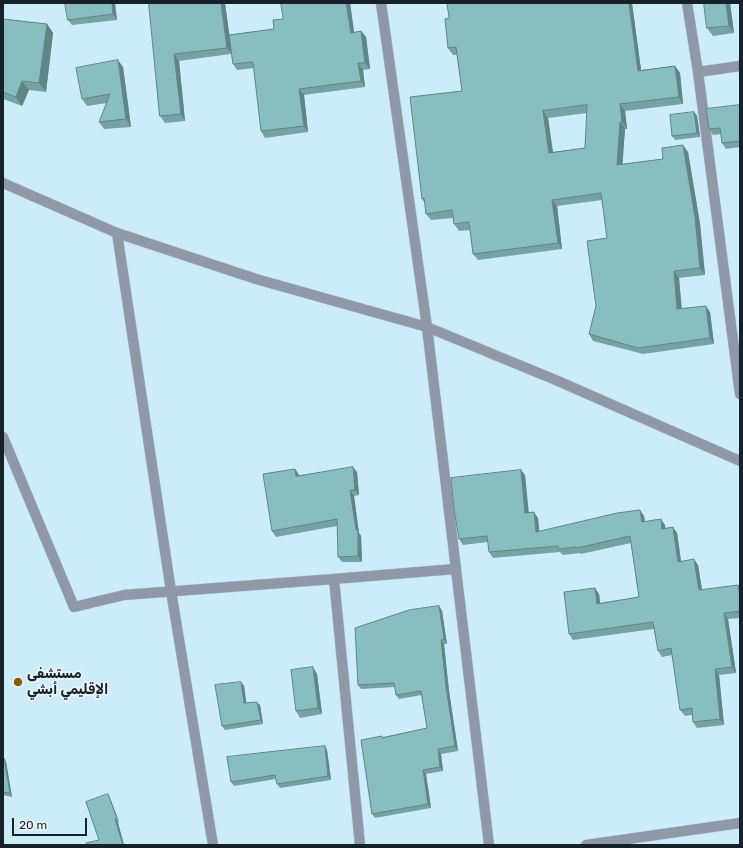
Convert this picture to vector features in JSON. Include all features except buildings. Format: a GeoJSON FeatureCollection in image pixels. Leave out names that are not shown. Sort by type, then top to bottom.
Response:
{"type":"FeatureCollection","features":[{"type":"Feature","properties":{"kind":"street"},"geometry":{"type":"LineString","coordinates":[[381,3],[427,327],[489,845]]}},
{"type":"Feature","properties":{"kind":"street"},"geometry":{"type":"LineString","coordinates":[[687,3],[698,72],[740,394]]}},
{"type":"Feature","properties":{"kind":"street"},"geometry":{"type":"LineString","coordinates":[[698,72],[740,66]]}},
{"type":"Feature","properties":{"kind":"street"},"geometry":{"type":"LineString","coordinates":[[3,183],[117,233],[256,280],[427,327],[558,381],[740,461]]}},
{"type":"Feature","properties":{"kind":"street"},"geometry":{"type":"LineString","coordinates":[[117,233],[171,591],[213,845]]}},
{"type":"Feature","properties":{"kind":"street"},"geometry":{"type":"LineString","coordinates":[[3,437],[74,607],[124,595],[455,569]]}},
{"type":"Feature","properties":{"kind":"street"},"geometry":{"type":"LineString","coordinates":[[334,579],[360,845]]}},
{"type":"Feature","properties":{"kind":"street"},"geometry":{"type":"LineString","coordinates":[[586,845],[740,823]]}},
{"type":"Feature","properties":{"kind":"place","name":"مستشفى الإقليمي أبشي"},"geometry":{"type":"Point","coordinates":[18,682]}}]}
